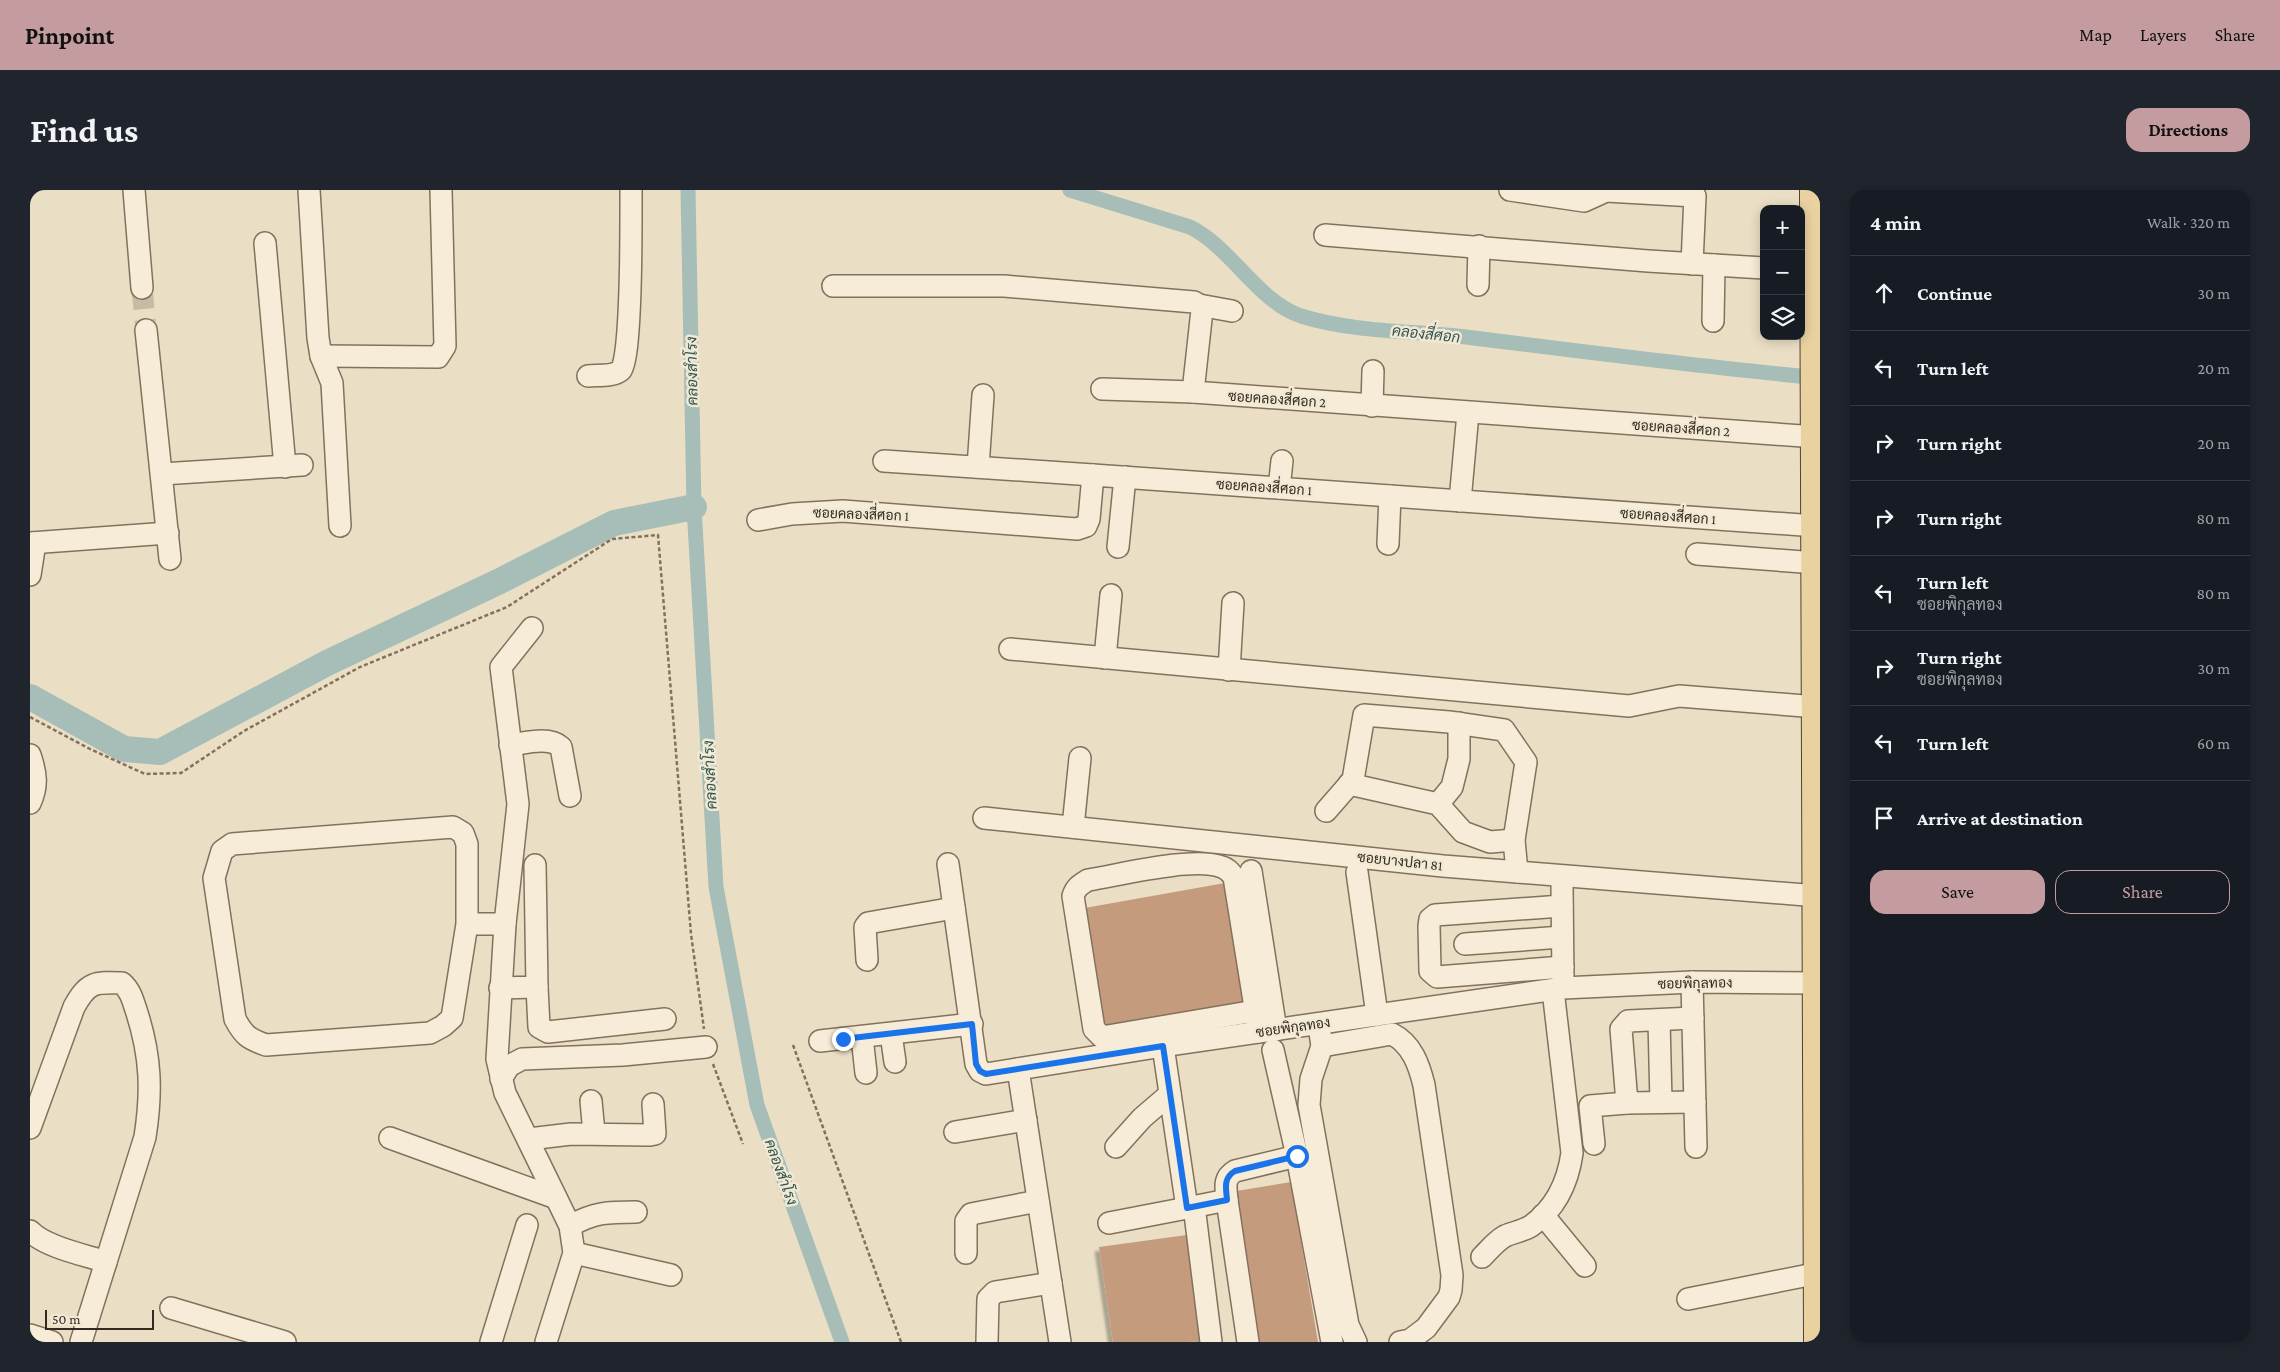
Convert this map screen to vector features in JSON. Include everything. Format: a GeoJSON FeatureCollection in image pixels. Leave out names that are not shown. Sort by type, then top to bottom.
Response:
{"type":"FeatureCollection","features":[{"type":"Feature","properties":{"kind":"main road"},"geometry":{"type":"LineString","coordinates":[[1814,190],[1808,270],[1816,346],[1818,1334]]}},
{"type":"Feature","properties":{"kind":"street"},"geometry":{"type":"LineString","coordinates":[[134,190],[142,288]]}},
{"type":"Feature","properties":{"kind":"street"},"geometry":{"type":"LineString","coordinates":[[310,190],[318,338],[322,356],[332,383],[340,526]]}},
{"type":"Feature","properties":{"kind":"street"},"geometry":{"type":"LineString","coordinates":[[322,356],[438,357],[445,346],[441,190]]}},
{"type":"Feature","properties":{"kind":"street"},"geometry":{"type":"LineString","coordinates":[[588,376],[617,373],[622,369],[626,359],[631,190]]}},
{"type":"Feature","properties":{"kind":"street"},"geometry":{"type":"LineString","coordinates":[[1510,190],[1584,201],[1606,192],[1695,196],[1692,264]]}},
{"type":"Feature","properties":{"kind":"street"},"geometry":{"type":"LineString","coordinates":[[1325,235],[1760,268]]}},
{"type":"Feature","properties":{"kind":"street"},"geometry":{"type":"LineString","coordinates":[[162,474],[293,466],[265,243]]}},
{"type":"Feature","properties":{"kind":"street"},"geometry":{"type":"LineString","coordinates":[[1478,285],[1479,246]]}},
{"type":"Feature","properties":{"kind":"street"},"geometry":{"type":"LineString","coordinates":[[1712,321],[1714,265]]}},
{"type":"Feature","properties":{"kind":"street"},"geometry":{"type":"LineString","coordinates":[[833,286],[1004,286],[1194,302],[1199,305],[1232,311]]}},
{"type":"Feature","properties":{"kind":"street"},"geometry":{"type":"LineString","coordinates":[[1193,392],[1202,310],[1199,305]]}},
{"type":"Feature","properties":{"kind":"street"},"geometry":{"type":"LineString","coordinates":[[146,330],[170,559]]}},
{"type":"Feature","properties":{"kind":"street"},"geometry":{"type":"LineString","coordinates":[[1372,406],[1373,371]]}},
{"type":"Feature","properties":{"kind":"street","name":"ซอยคลองสี่ศอก 2"},"geometry":{"type":"LineString","coordinates":[[1102,389],[1193,392],[1816,437]]}},
{"type":"Feature","properties":{"kind":"street"},"geometry":{"type":"LineString","coordinates":[[978,467],[983,395]]}},
{"type":"Feature","properties":{"kind":"street"},"geometry":{"type":"LineString","coordinates":[[1460,501],[1468,413]]}},
{"type":"Feature","properties":{"kind":"street"},"geometry":{"type":"LineString","coordinates":[[884,461],[1093,475]]}},
{"type":"Feature","properties":{"kind":"street"},"geometry":{"type":"LineString","coordinates":[[1279,488],[1282,461]]}},
{"type":"Feature","properties":{"kind":"street","name":"ซอยคลองสี่ศอก 1"},"geometry":{"type":"LineString","coordinates":[[758,520],[792,514],[843,511],[1077,529],[1086,526],[1089,519],[1093,475],[1816,526]]}},
{"type":"Feature","properties":{"kind":"street"},"geometry":{"type":"LineString","coordinates":[[1118,548],[1125,477]]}},
{"type":"Feature","properties":{"kind":"street"},"geometry":{"type":"LineString","coordinates":[[1388,544],[1390,496]]}},
{"type":"Feature","properties":{"kind":"street"},"geometry":{"type":"LineString","coordinates":[[30,575],[33,543],[168,534]]}},
{"type":"Feature","properties":{"kind":"street"},"geometry":{"type":"LineString","coordinates":[[1697,554],[1816,563]]}},
{"type":"Feature","properties":{"kind":"street"},"geometry":{"type":"LineString","coordinates":[[1106,658],[1111,595]]}},
{"type":"Feature","properties":{"kind":"street"},"geometry":{"type":"LineString","coordinates":[[1229,670],[1233,603]]}},
{"type":"Feature","properties":{"kind":"street"},"geometry":{"type":"LineString","coordinates":[[532,628],[501,667],[518,804],[518,818],[505,924],[497,1059],[505,1093],[570,1226],[574,1253],[546,1342]]}},
{"type":"Feature","properties":{"kind":"street"},"geometry":{"type":"LineString","coordinates":[[1010,649],[1629,706],[1679,696],[1817,707]]}},
{"type":"Feature","properties":{"kind":"street"},"geometry":{"type":"LineString","coordinates":[[1326,811],[1353,780],[1364,715],[1459,723],[1504,730],[1526,762],[1514,840],[1518,872]]}},
{"type":"Feature","properties":{"kind":"street"},"geometry":{"type":"LineString","coordinates":[[1438,804],[1452,787],[1459,759],[1459,723]]}},
{"type":"Feature","properties":{"kind":"street"},"geometry":{"type":"LineString","coordinates":[[510,745],[548,741],[556,742],[561,747],[570,796]]}},
{"type":"Feature","properties":{"kind":"street"},"geometry":{"type":"LineString","coordinates":[[30,755],[36,772],[36,790],[30,804]]}},
{"type":"Feature","properties":{"kind":"street"},"geometry":{"type":"LineString","coordinates":[[1073,827],[1080,758]]}},
{"type":"Feature","properties":{"kind":"street"},"geometry":{"type":"LineString","coordinates":[[1349,784],[1438,804],[1463,832],[1490,842],[1514,840]]}},
{"type":"Feature","properties":{"kind":"street","name":"ซอยบางปลา 81"},"geometry":{"type":"LineString","coordinates":[[984,818],[1518,872],[1818,896]]}},
{"type":"Feature","properties":{"kind":"street"},"geometry":{"type":"LineString","coordinates":[[453,827],[463,833],[467,844],[467,924],[452,1018],[444,1026],[430,1033],[266,1045],[250,1040],[241,1030],[235,1019],[214,878],[222,851],[232,844],[453,827]]}},
{"type":"Feature","properties":{"kind":"street","name":"ซอยพิกุลทอง"},"geometry":{"type":"LineString","coordinates":[[948,864],[972,1024],[976,1064],[980,1071],[986,1074],[1163,1046],[1269,1036],[1319,1024],[1558,989],[1692,982],[1818,983]]}},
{"type":"Feature","properties":{"kind":"street"},"geometry":{"type":"LineString","coordinates":[[1255,1011],[1102,1037],[1094,1029],[1073,896],[1075,890],[1079,885],[1088,880],[1183,865],[1203,864],[1221,866],[1229,870],[1234,877],[1255,1011],[1269,1036]]}},
{"type":"Feature","properties":{"kind":"street"},"geometry":{"type":"LineString","coordinates":[[535,865],[539,1027],[548,1032],[665,1019]]}},
{"type":"Feature","properties":{"kind":"street"},"geometry":{"type":"LineString","coordinates":[[1251,872],[1269,1036],[1297,1156],[1332,1342]]}},
{"type":"Feature","properties":{"kind":"street"},"geometry":{"type":"LineString","coordinates":[[1357,872],[1377,1015]]}},
{"type":"Feature","properties":{"kind":"street"},"geometry":{"type":"LineString","coordinates":[[1482,1257],[1497,1242],[1531,1226],[1543,1215],[1561,1194],[1569,1174],[1572,1153],[1558,989],[1563,967],[1562,895],[1435,916],[1430,919],[1430,970],[1437,977],[1563,967]]}},
{"type":"Feature","properties":{"kind":"street"},"geometry":{"type":"LineString","coordinates":[[867,960],[865,927],[868,922],[954,908]]}},
{"type":"Feature","properties":{"kind":"street"},"geometry":{"type":"LineString","coordinates":[[467,924],[505,924]]}},
{"type":"Feature","properties":{"kind":"street"},"geometry":{"type":"LineString","coordinates":[[1465,944],[1562,937]]}},
{"type":"Feature","properties":{"kind":"street"},"geometry":{"type":"LineString","coordinates":[[1692,982],[1696,1146]]}},
{"type":"Feature","properties":{"kind":"street"},"geometry":{"type":"LineString","coordinates":[[30,1128],[74,1007],[82,992],[93,983],[122,983],[129,990],[144,1036],[150,1072],[149,1110],[145,1137],[81,1342]]}},
{"type":"Feature","properties":{"kind":"street"},"geometry":{"type":"LineString","coordinates":[[500,988],[537,987]]}},
{"type":"Feature","properties":{"kind":"street"},"geometry":{"type":"LineString","coordinates":[[1627,1103],[1621,1029],[1628,1021],[1692,1018]]}},
{"type":"Feature","properties":{"kind":"street"},"geometry":{"type":"LineString","coordinates":[[1659,1020],[1661,1102]]}},
{"type":"Feature","properties":{"kind":"street"},"geometry":{"type":"LineString","coordinates":[[820,1041],[972,1024]]}},
{"type":"Feature","properties":{"kind":"street"},"geometry":{"type":"LineString","coordinates":[[1319,1024],[1322,1046],[1311,1079],[1309,1104],[1348,1326],[1356,1342]]}},
{"type":"Feature","properties":{"kind":"street"},"geometry":{"type":"LineString","coordinates":[[891,1034],[895,1062]]}},
{"type":"Feature","properties":{"kind":"street"},"geometry":{"type":"LineString","coordinates":[[1322,1046],[1392,1034],[1402,1039],[1410,1048],[1420,1070],[1452,1275],[1452,1290],[1449,1298],[1426,1328],[1410,1340],[1400,1342]]}},
{"type":"Feature","properties":{"kind":"street"},"geometry":{"type":"LineString","coordinates":[[862,1037],[866,1073]]}},
{"type":"Feature","properties":{"kind":"street"},"geometry":{"type":"LineString","coordinates":[[1163,1046],[1191,1207],[1211,1342]]}},
{"type":"Feature","properties":{"kind":"street"},"geometry":{"type":"LineString","coordinates":[[501,1079],[509,1066],[522,1059],[623,1055],[706,1047]]}},
{"type":"Feature","properties":{"kind":"street"},"geometry":{"type":"LineString","coordinates":[[1018,1069],[1060,1342]]}},
{"type":"Feature","properties":{"kind":"street"},"geometry":{"type":"LineString","coordinates":[[1116,1147],[1142,1118],[1170,1094]]}},
{"type":"Feature","properties":{"kind":"street"},"geometry":{"type":"LineString","coordinates":[[591,1101],[594,1133]]}},
{"type":"Feature","properties":{"kind":"street"},"geometry":{"type":"LineString","coordinates":[[1594,1144],[1590,1106],[1627,1103],[1695,1102]]}},
{"type":"Feature","properties":{"kind":"street"},"geometry":{"type":"LineString","coordinates":[[529,1139],[553,1134],[655,1134],[653,1104]]}},
{"type":"Feature","properties":{"kind":"street"},"geometry":{"type":"LineString","coordinates":[[955,1132],[1026,1120]]}},
{"type":"Feature","properties":{"kind":"street"},"geometry":{"type":"LineString","coordinates":[[390,1138],[556,1198]]}},
{"type":"Feature","properties":{"kind":"street"},"geometry":{"type":"LineString","coordinates":[[1248,1342],[1227,1200],[1226,1180],[1228,1174],[1235,1171],[1297,1156]]}},
{"type":"Feature","properties":{"kind":"street"},"geometry":{"type":"LineString","coordinates":[[1109,1223],[1227,1200]]}},
{"type":"Feature","properties":{"kind":"street"},"geometry":{"type":"LineString","coordinates":[[966,1253],[966,1221],[972,1214],[1038,1201]]}},
{"type":"Feature","properties":{"kind":"street"},"geometry":{"type":"LineString","coordinates":[[570,1226],[588,1216],[617,1212],[636,1212]]}},
{"type":"Feature","properties":{"kind":"street"},"geometry":{"type":"LineString","coordinates":[[1543,1215],[1585,1266]]}},
{"type":"Feature","properties":{"kind":"street"},"geometry":{"type":"LineString","coordinates":[[491,1342],[527,1225]]}},
{"type":"Feature","properties":{"kind":"street"},"geometry":{"type":"LineString","coordinates":[[30,1231],[34,1235],[60,1247],[106,1262]]}},
{"type":"Feature","properties":{"kind":"street"},"geometry":{"type":"LineString","coordinates":[[574,1253],[671,1275]]}},
{"type":"Feature","properties":{"kind":"street"},"geometry":{"type":"LineString","coordinates":[[1688,1300],[1819,1273]]}},
{"type":"Feature","properties":{"kind":"street"},"geometry":{"type":"LineString","coordinates":[[987,1342],[990,1295],[995,1292],[1051,1283]]}},
{"type":"Feature","properties":{"kind":"street"},"geometry":{"type":"LineString","coordinates":[[171,1308],[286,1342]]}},
{"type":"Feature","properties":{"kind":"street"},"geometry":{"type":"LineString","coordinates":[[30,1335],[52,1342]]}},
{"type":"Feature","properties":{"kind":"path"},"geometry":{"type":"LineString","coordinates":[[793,1046],[901,1342]]}},
{"type":"Feature","properties":{"kind":"building"},"geometry":{"type":"Polygon","coordinates":[[[1225,883],[1246,1001],[1099,1027],[1079,909],[1225,883]]]}},
{"type":"Feature","properties":{"kind":"building"},"geometry":{"type":"Polygon","coordinates":[[[1291,1182],[1318,1342],[1255,1342],[1230,1192],[1291,1182]]]}},
{"type":"Feature","properties":{"kind":"building"},"geometry":{"type":"Polygon","coordinates":[[[1194,1234],[1209,1339],[1188,1342],[1113,1342],[1099,1247],[1194,1234]]]}},
{"type":"Feature","properties":{"kind":"waterway","name":"คลองสำโรง"},"geometry":{"type":"LineString","coordinates":[[688,190],[694,507],[716,887],[757,1105],[842,1342]]}},
{"type":"Feature","properties":{"kind":"waterway","name":"คลองสี่ศอก"},"geometry":{"type":"LineString","coordinates":[[1070,190],[1190,227],[1205,236],[1219,248],[1271,299],[1285,309],[1301,316],[1362,328],[1466,337],[1820,378]]}},
{"type":"Feature","properties":{"kind":"waterway"},"geometry":{"type":"LineString","coordinates":[[30,697],[124,749],[160,752],[327,663],[500,581],[614,523],[694,507]]}},
{"type":"Feature","properties":{"kind":"tunnel"},"geometry":{"type":"LineString","coordinates":[[142,288],[146,330]]}},
{"type":"Feature","properties":{"kind":"route"},"geometry":{"type":"LineString","coordinates":[[843,1039],[972,1024],[976,1064],[980,1071],[986,1074],[1163,1046],[1187,1208],[1227,1200],[1226,1180],[1228,1174],[1297,1156]]}}]}
